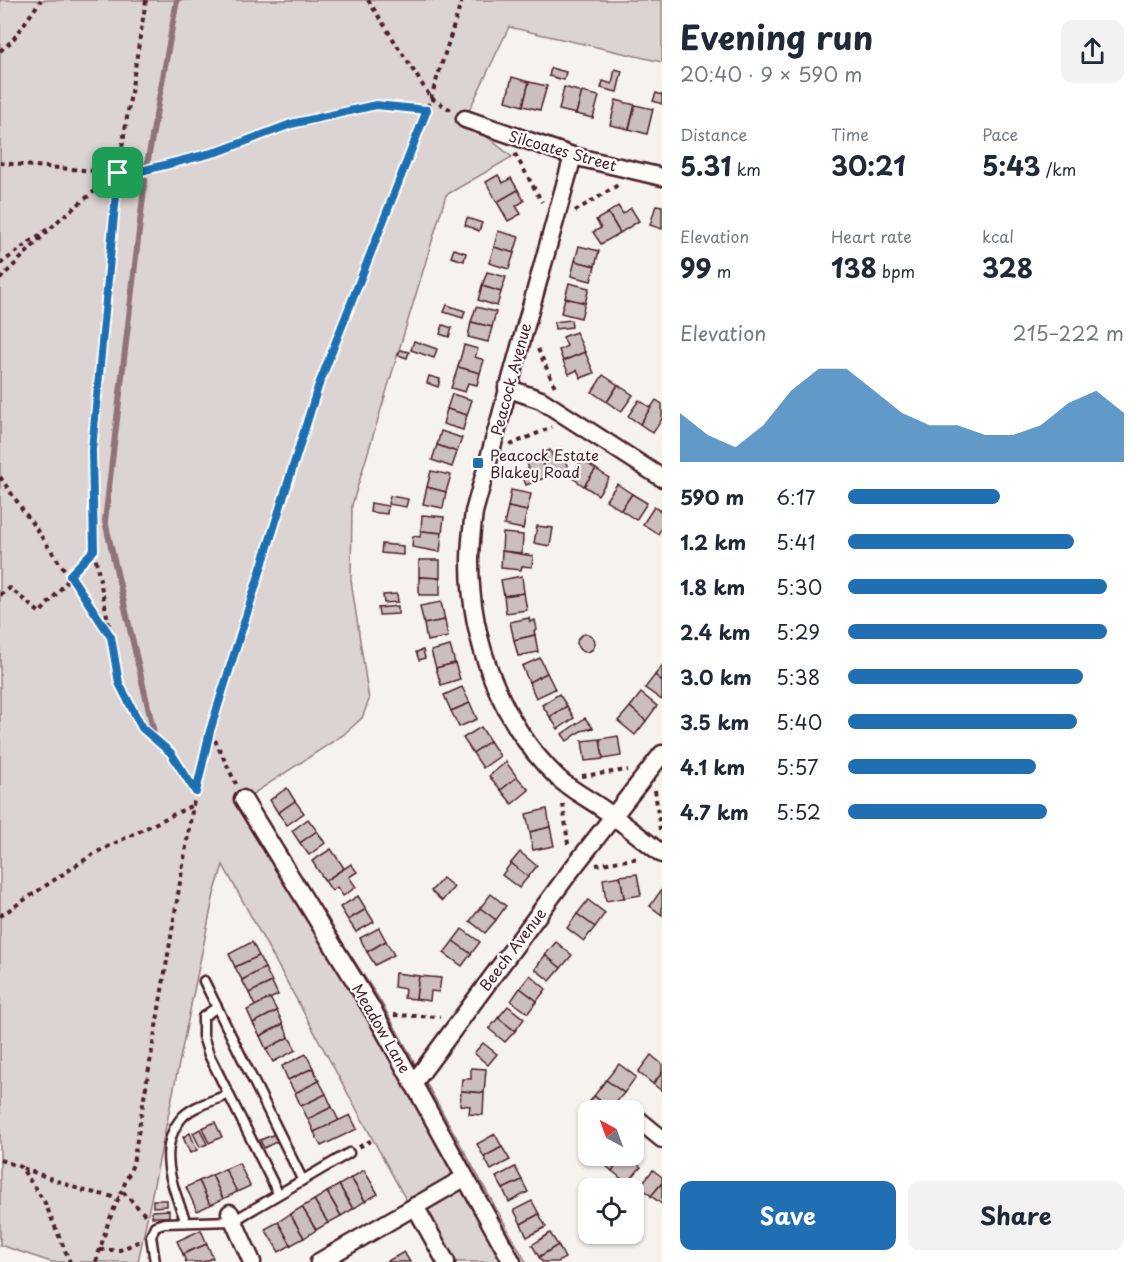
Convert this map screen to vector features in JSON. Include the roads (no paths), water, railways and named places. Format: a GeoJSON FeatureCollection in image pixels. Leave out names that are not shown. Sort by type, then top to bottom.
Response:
{"type":"FeatureCollection","features":[{"type":"Feature","properties":{"kind":"street","name":"Silcoates Street"},"geometry":{"type":"LineString","coordinates":[[465,119],[573,156],[662,177]]}},
{"type":"Feature","properties":{"kind":"street","name":"Peacock Avenue"},"geometry":{"type":"LineString","coordinates":[[573,156],[474,512],[470,562],[479,638],[507,710],[530,745],[559,778],[614,816],[662,854]]}},
{"type":"Feature","properties":{"kind":"street"},"geometry":{"type":"LineString","coordinates":[[507,388],[541,400],[662,478]]}},
{"type":"Feature","properties":{"kind":"street","name":"Beech Avenue"},"geometry":{"type":"LineString","coordinates":[[413,1084],[460,1018],[662,754]]}},
{"type":"Feature","properties":{"kind":"street","name":"Meadow Lane"},"geometry":{"type":"LineString","coordinates":[[243,800],[375,1014],[512,1262]]}},
{"type":"Feature","properties":{"kind":"street"},"geometry":{"type":"LineString","coordinates":[[644,1124],[662,1138]]}},
{"type":"Feature","properties":{"kind":"street"},"geometry":{"type":"LineString","coordinates":[[319,1262],[341,1256],[415,1206],[464,1178]]}},
{"type":"Feature","properties":{"kind":"street"},"geometry":{"type":"LineString","coordinates":[[415,1206],[446,1262]]}},
{"type":"Feature","properties":{"kind":"street"},"geometry":{"type":"LineString","coordinates":[[232,1217],[252,1262]]}},
{"type":"Feature","properties":{"kind":"lane"},"geometry":{"type":"LineString","coordinates":[[204,981],[302,1179]]}},
{"type":"Feature","properties":{"kind":"lane"},"geometry":{"type":"LineString","coordinates":[[217,1007],[207,1012],[201,1024],[209,1054],[278,1193]]}},
{"type":"Feature","properties":{"kind":"lane"},"geometry":{"type":"LineString","coordinates":[[186,1222],[169,1178],[170,1147],[174,1130],[180,1119],[193,1110],[229,1094]]}},
{"type":"Feature","properties":{"kind":"lane"},"geometry":{"type":"LineString","coordinates":[[155,1262],[151,1236],[155,1226],[164,1223],[232,1217],[349,1153]]}},
{"type":"Feature","properties":{"kind":"waterway"},"geometry":{"type":"LineString","coordinates":[[147,165],[177,0]]}},
{"type":"Feature","properties":{"kind":"waterway"},"geometry":{"type":"LineString","coordinates":[[145,180],[105,521],[154,733]]}},
{"type":"Feature","properties":{"kind":"place","name":"Peacock Estate Blakey Road"},"geometry":{"type":"Point","coordinates":[478,463]}}]}
